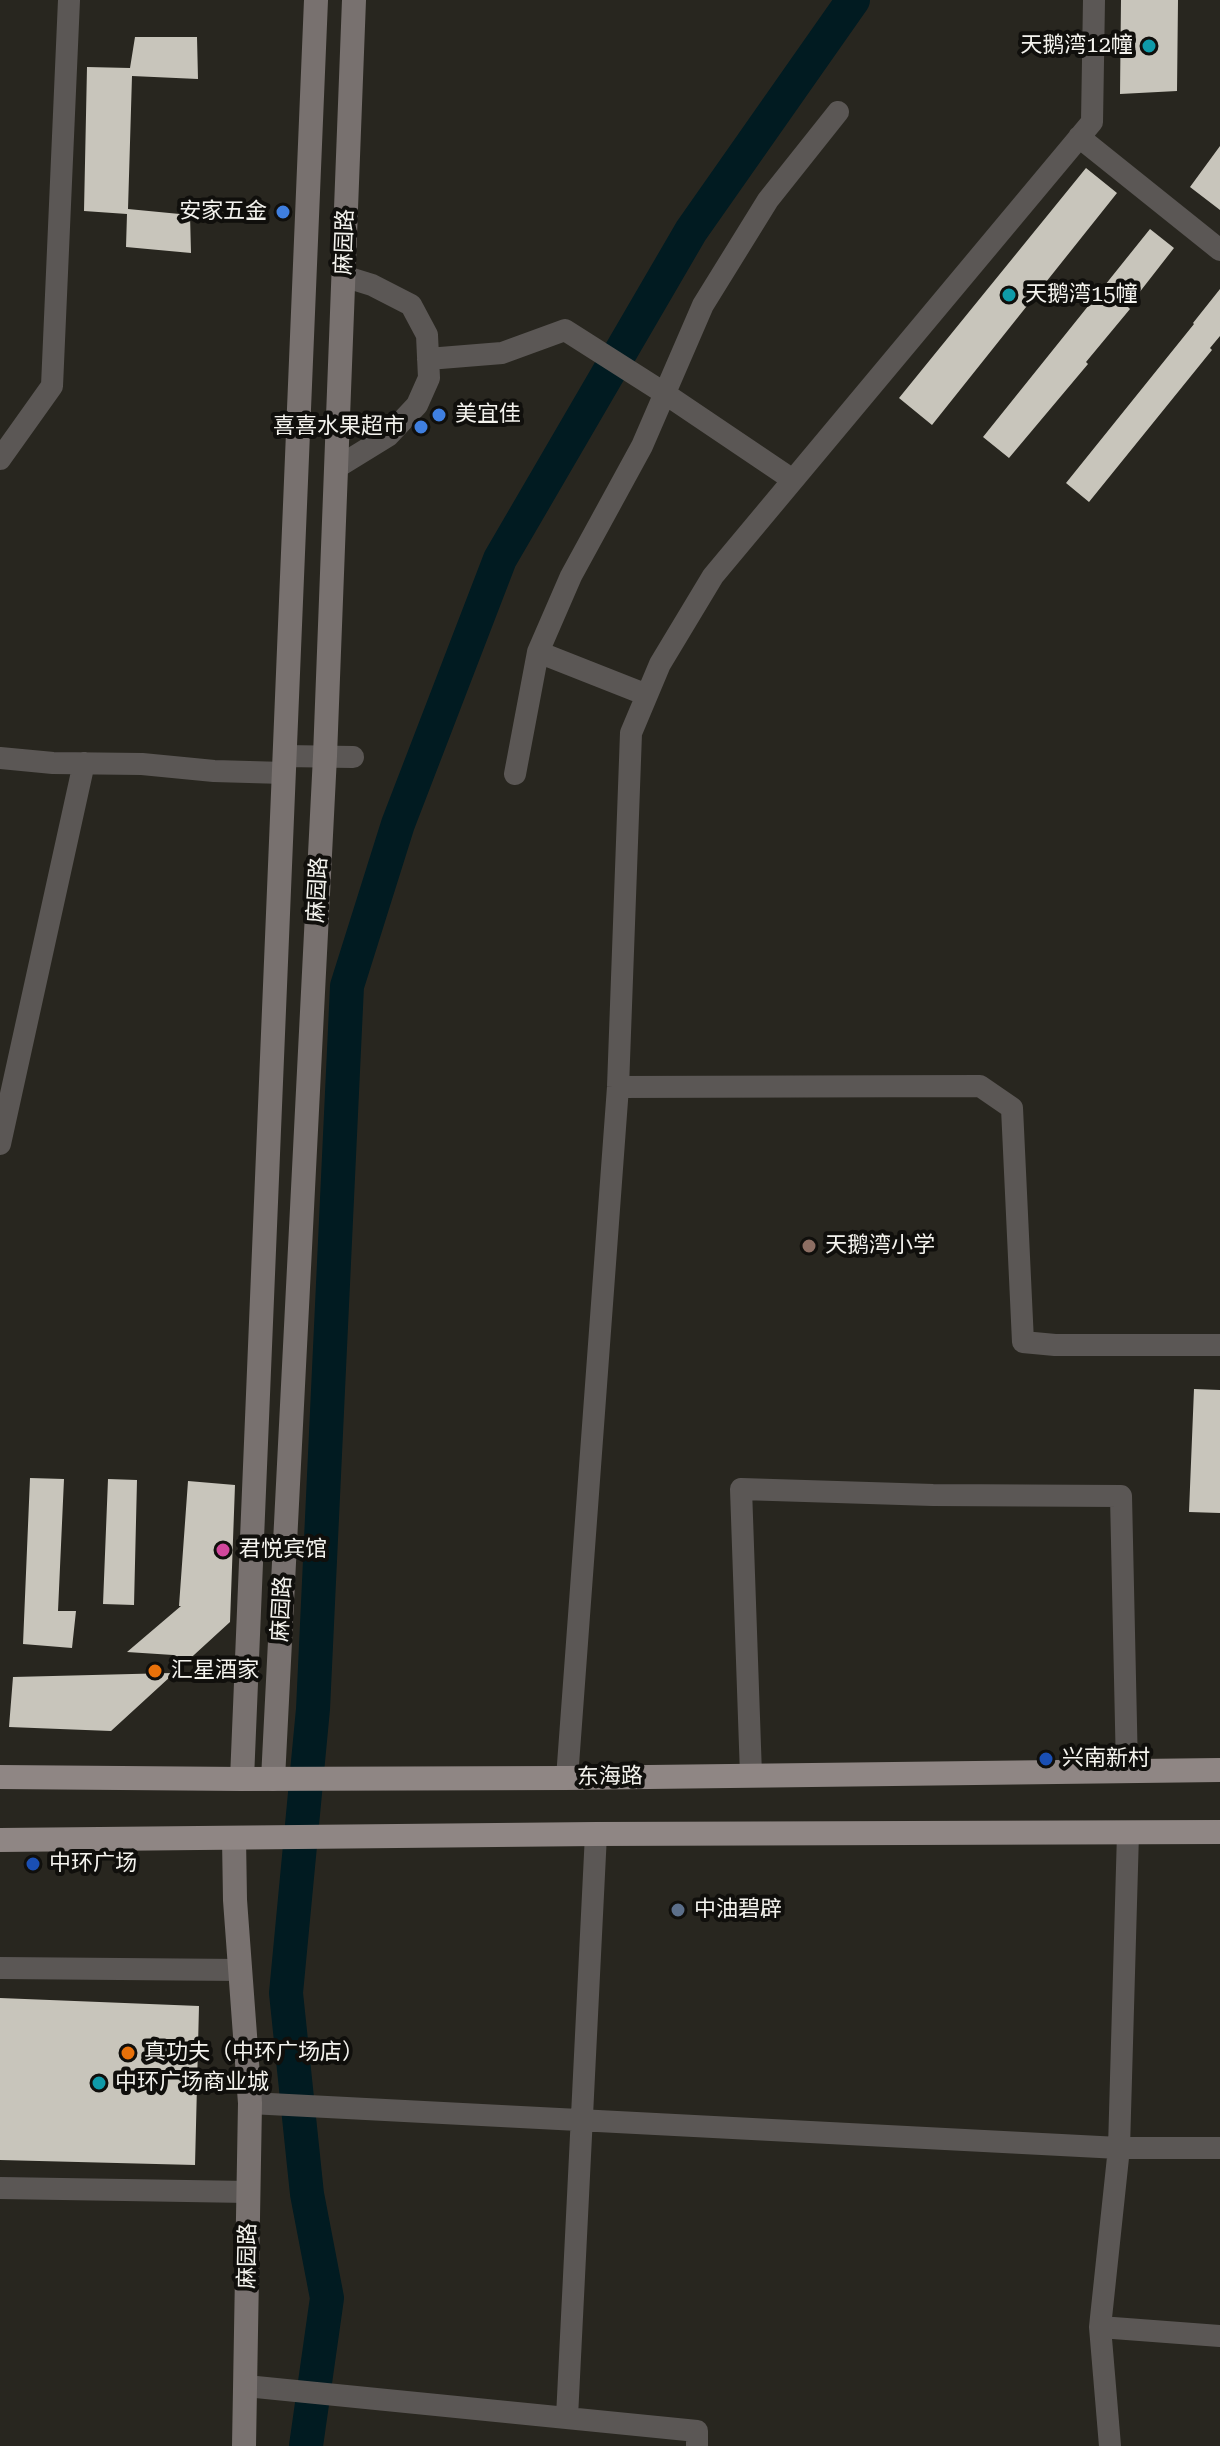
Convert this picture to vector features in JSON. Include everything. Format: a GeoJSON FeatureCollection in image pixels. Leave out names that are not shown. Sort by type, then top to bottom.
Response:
{"type":"FeatureCollection","features":[{"type":"Feature","properties":{"kind":"main road","name":"东海路"},"geometry":{"type":"LineString","coordinates":[[0,1777],[567,1778],[1220,1770]]}},
{"type":"Feature","properties":{"kind":"main road"},"geometry":{"type":"LineString","coordinates":[[0,1840],[1220,1832]]}},
{"type":"Feature","properties":{"kind":"street"},"geometry":{"type":"LineString","coordinates":[[0,459],[52,386],[69,0]]}},
{"type":"Feature","properties":{"kind":"street","name":"麻园路"},"geometry":{"type":"LineString","coordinates":[[242,1779],[316,0]]}},
{"type":"Feature","properties":{"kind":"street","name":"麻园路"},"geometry":{"type":"LineString","coordinates":[[274,1779],[325,756],[354,0]]}},
{"type":"Feature","properties":{"kind":"street"},"geometry":{"type":"LineString","coordinates":[[567,1778],[618,1087],[631,733],[660,664],[713,576],[1092,122],[1094,0]]}},
{"type":"Feature","properties":{"kind":"street"},"geometry":{"type":"LineString","coordinates":[[515,774],[538,652],[571,576],[642,446],[703,305],[768,200],[838,112]]}},
{"type":"Feature","properties":{"kind":"street"},"geometry":{"type":"LineString","coordinates":[[1079,137],[1220,250]]}},
{"type":"Feature","properties":{"kind":"street"},"geometry":{"type":"LineString","coordinates":[[336,468],[388,436],[417,405],[429,378],[427,335],[411,305],[372,285],[343,276]]}},
{"type":"Feature","properties":{"kind":"street"},"geometry":{"type":"LineString","coordinates":[[428,359],[502,353],[565,330],[793,480]]}},
{"type":"Feature","properties":{"kind":"street"},"geometry":{"type":"LineString","coordinates":[[538,652],[647,695]]}},
{"type":"Feature","properties":{"kind":"street"},"geometry":{"type":"LineString","coordinates":[[0,758],[142,764],[214,771],[284,765],[325,756],[353,757]]}},
{"type":"Feature","properties":{"kind":"street"},"geometry":{"type":"LineString","coordinates":[[0,1144],[84,763]]}},
{"type":"Feature","properties":{"kind":"street"},"geometry":{"type":"LineString","coordinates":[[618,1087],[980,1086],[1012,1108],[1023,1342],[1055,1345],[1220,1345]]}},
{"type":"Feature","properties":{"kind":"street"},"geometry":{"type":"LineString","coordinates":[[751,1775],[741,1489],[933,1495],[1121,1496],[1127,1770]]}},
{"type":"Feature","properties":{"kind":"street"},"geometry":{"type":"LineString","coordinates":[[1110,2446],[1100,2327],[1119,2148],[1128,1833]]}},
{"type":"Feature","properties":{"kind":"street"},"geometry":{"type":"LineString","coordinates":[[567,2417],[596,1834]]}},
{"type":"Feature","properties":{"kind":"street","name":"麻园路"},"geometry":{"type":"LineString","coordinates":[[235,1838],[235,1900],[251,2103],[244,2446]]}},
{"type":"Feature","properties":{"kind":"street"},"geometry":{"type":"LineString","coordinates":[[0,1968],[241,1970]]}},
{"type":"Feature","properties":{"kind":"street"},"geometry":{"type":"LineString","coordinates":[[251,2103],[1119,2148],[1220,2148]]}},
{"type":"Feature","properties":{"kind":"street"},"geometry":{"type":"LineString","coordinates":[[0,2188],[249,2192]]}},
{"type":"Feature","properties":{"kind":"street"},"geometry":{"type":"LineString","coordinates":[[1100,2327],[1220,2336]]}},
{"type":"Feature","properties":{"kind":"street"},"geometry":{"type":"LineString","coordinates":[[246,2386],[697,2431],[697,2446]]}},
{"type":"Feature","properties":{"kind":"building","name":"天鹅湾12幢"},"geometry":{"type":"Polygon","coordinates":[[[1121,0],[1178,0],[1177,91],[1120,94],[1121,0]]]}},
{"type":"Feature","properties":{"kind":"building"},"geometry":{"type":"Polygon","coordinates":[[[135,37],[197,37],[198,79],[132,76],[128,209],[190,215],[191,253],[126,247],[127,214],[84,211],[87,67],[130,68],[135,37]]]}},
{"type":"Feature","properties":{"kind":"building"},"geometry":{"type":"Polygon","coordinates":[[[1220,146],[1220,210],[1190,187],[1220,146]]]}},
{"type":"Feature","properties":{"kind":"building","name":"天鹅湾15幢"},"geometry":{"type":"Polygon","coordinates":[[[1086,168],[1117,193],[932,425],[899,398],[1086,168]]]}},
{"type":"Feature","properties":{"kind":"building"},"geometry":{"type":"Polygon","coordinates":[[[1150,229],[1174,248],[1128,307],[1130,309],[1086,362],[1088,364],[1009,458],[983,437],[1150,229]]]}},
{"type":"Feature","properties":{"kind":"building"},"geometry":{"type":"Polygon","coordinates":[[[1220,289],[1220,336],[1210,348],[1212,350],[1089,502],[1066,483],[1220,289]]]}},
{"type":"Feature","properties":{"kind":"building"},"geometry":{"type":"Polygon","coordinates":[[[1194,1389],[1220,1390],[1220,1513],[1189,1512],[1194,1389]]]}},
{"type":"Feature","properties":{"kind":"building"},"geometry":{"type":"Polygon","coordinates":[[[30,1478],[64,1479],[58,1611],[76,1611],[72,1648],[23,1644],[30,1478]]]}},
{"type":"Feature","properties":{"kind":"building"},"geometry":{"type":"Polygon","coordinates":[[[108,1479],[137,1480],[134,1605],[103,1604],[108,1479]]]}},
{"type":"Feature","properties":{"kind":"building"},"geometry":{"type":"Polygon","coordinates":[[[188,1481],[235,1485],[230,1622],[111,1731],[9,1727],[13,1677],[172,1673],[173,1655],[127,1652],[181,1606],[188,1481]]]}},
{"type":"Feature","properties":{"kind":"building","name":"中环广场商业城"},"geometry":{"type":"Polygon","coordinates":[[[0,1998],[199,2006],[195,2165],[0,2160],[0,1998]]]}},
{"type":"Feature","properties":{"kind":"waterway"},"geometry":{"type":"LineString","coordinates":[[306,2446],[327,2298],[307,2194],[286,1993],[313,1709],[347,986],[398,824],[500,559],[691,231],[853,0]]}},
{"type":"Feature","properties":{"kind":"place","name":"天鹅湾12幢"},"geometry":{"type":"Point","coordinates":[1149,46]}},
{"type":"Feature","properties":{"kind":"place","name":"安家五金"},"geometry":{"type":"Point","coordinates":[283,212]}},
{"type":"Feature","properties":{"kind":"place","name":"天鹅湾15幢"},"geometry":{"type":"Point","coordinates":[1009,295]}},
{"type":"Feature","properties":{"kind":"place","name":"美宜佳"},"geometry":{"type":"Point","coordinates":[439,415]}},
{"type":"Feature","properties":{"kind":"place","name":"喜喜水果超市"},"geometry":{"type":"Point","coordinates":[421,427]}},
{"type":"Feature","properties":{"kind":"place","name":"天鹅湾小学"},"geometry":{"type":"Point","coordinates":[809,1246]}},
{"type":"Feature","properties":{"kind":"place","name":"君悦宾馆"},"geometry":{"type":"Point","coordinates":[223,1550]}},
{"type":"Feature","properties":{"kind":"place","name":"汇星酒家"},"geometry":{"type":"Point","coordinates":[155,1671]}},
{"type":"Feature","properties":{"kind":"place","name":"兴南新村"},"geometry":{"type":"Point","coordinates":[1046,1759]}},
{"type":"Feature","properties":{"kind":"place","name":"中环广场"},"geometry":{"type":"Point","coordinates":[33,1864]}},
{"type":"Feature","properties":{"kind":"place","name":"中油碧辟"},"geometry":{"type":"Point","coordinates":[678,1910]}},
{"type":"Feature","properties":{"kind":"place","name":"真功夫（中环广场店）"},"geometry":{"type":"Point","coordinates":[128,2053]}},
{"type":"Feature","properties":{"kind":"place","name":"中环广场商业城"},"geometry":{"type":"Point","coordinates":[99,2083]}}]}
